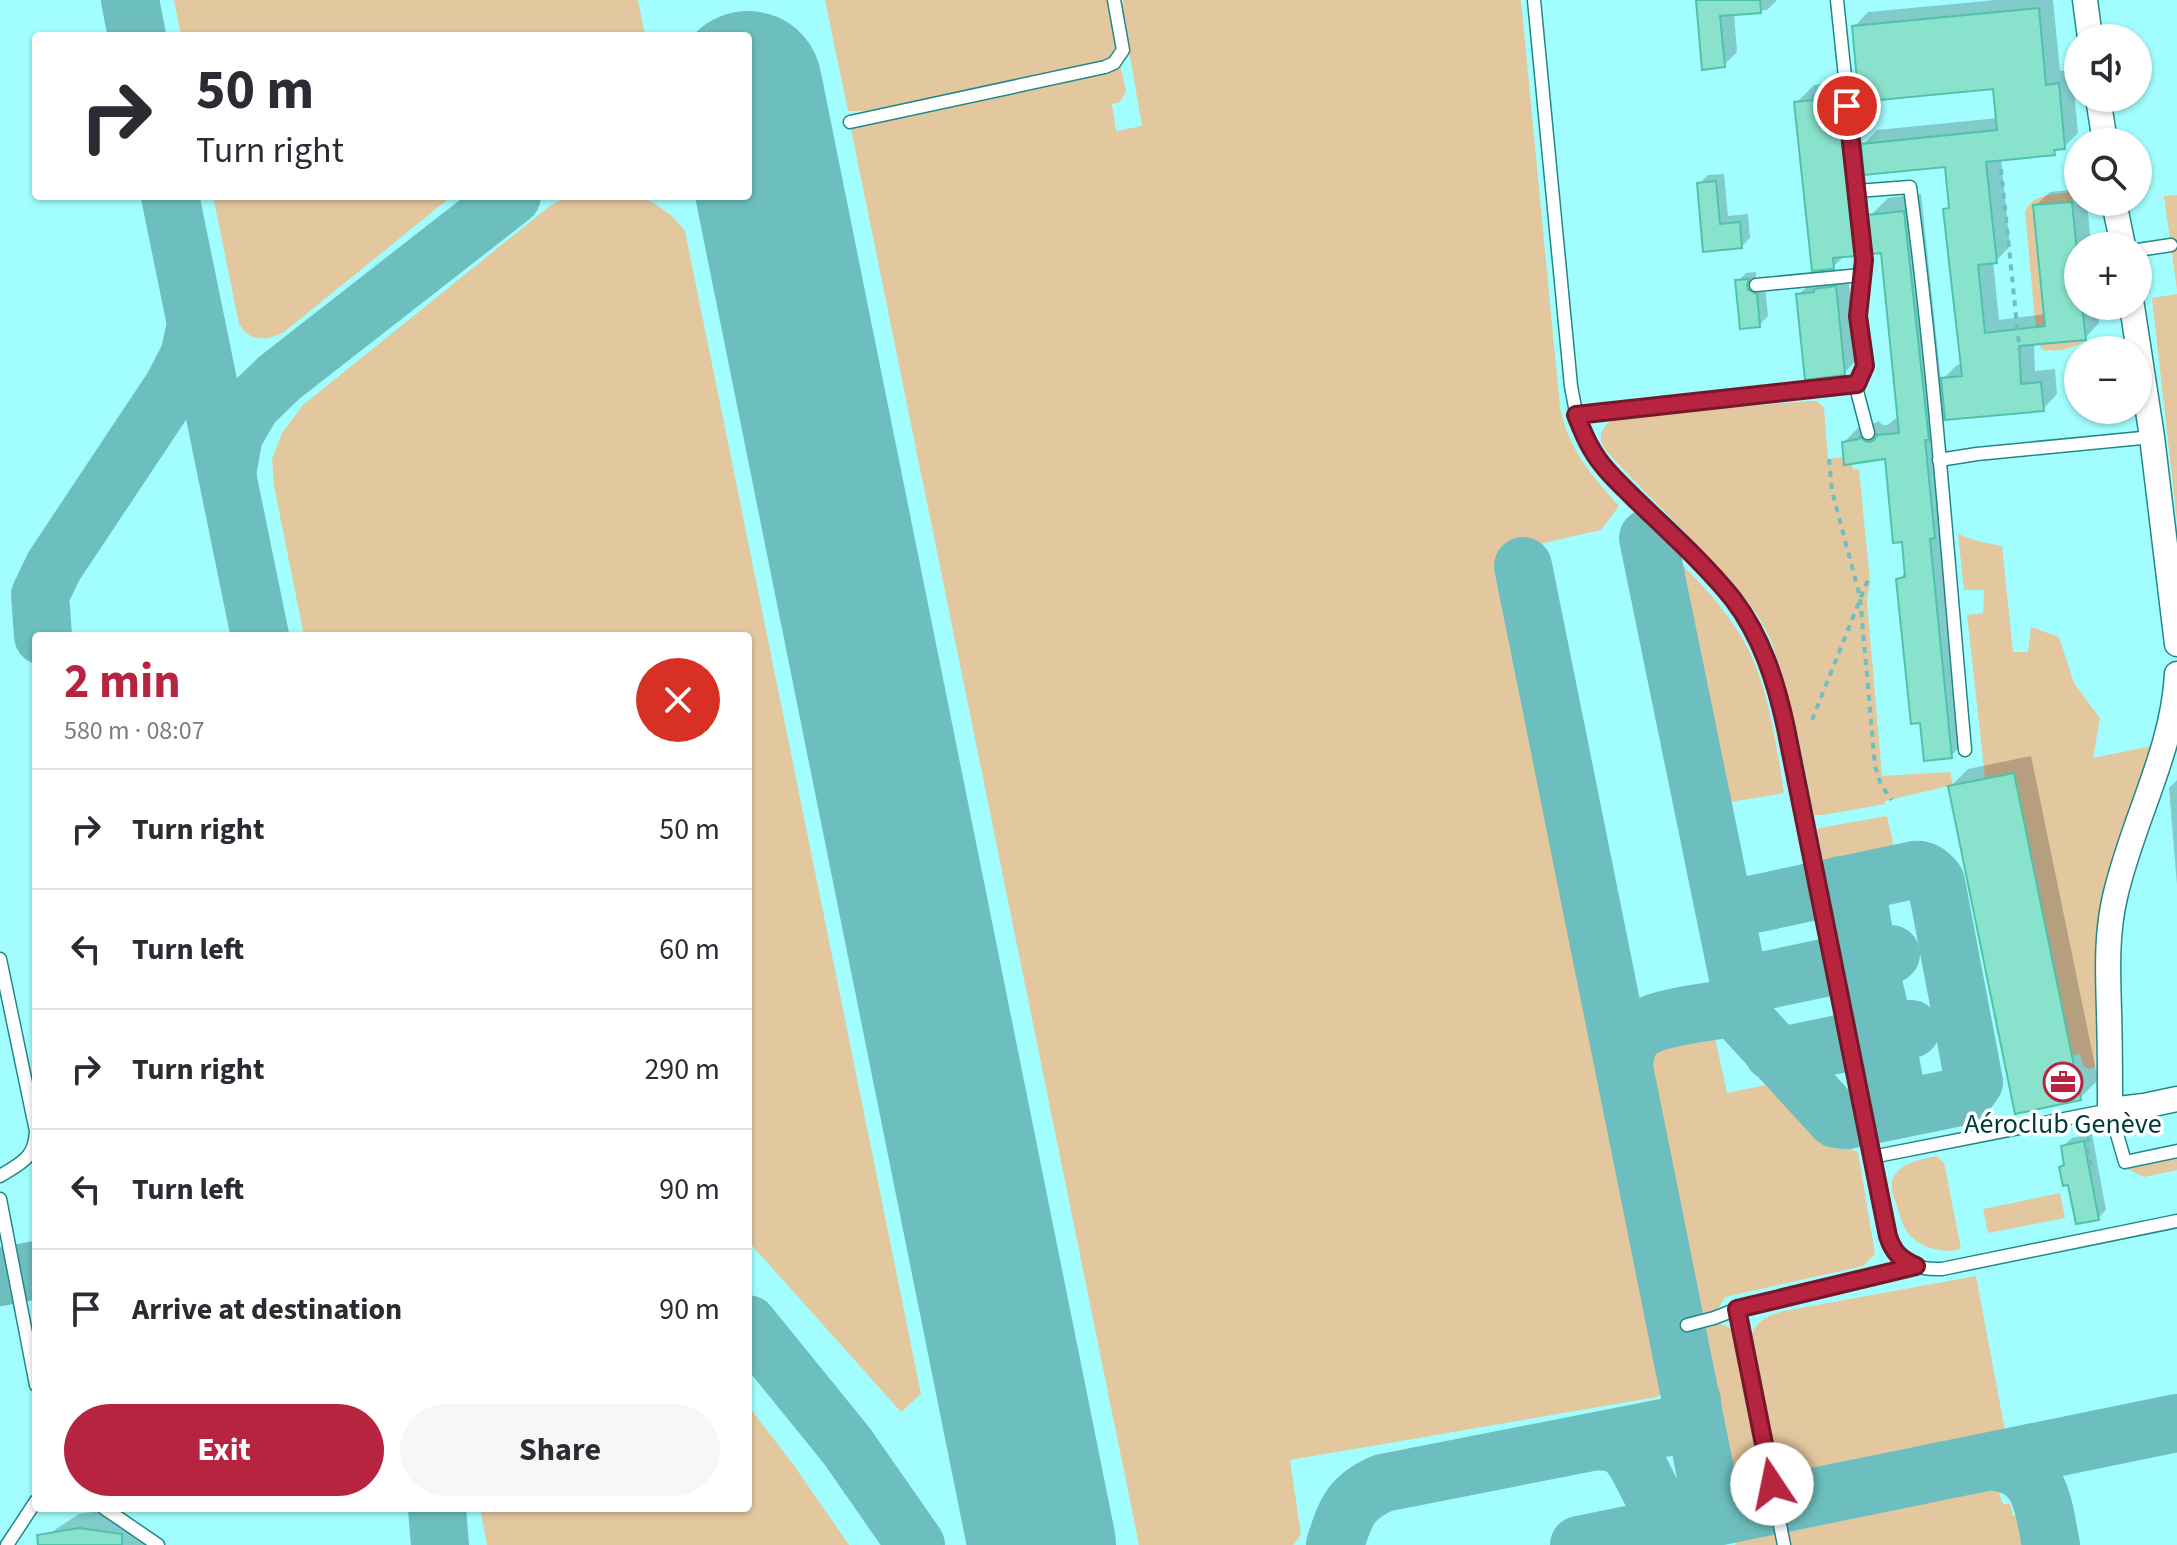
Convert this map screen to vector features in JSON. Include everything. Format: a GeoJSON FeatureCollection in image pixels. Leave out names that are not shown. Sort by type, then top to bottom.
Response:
{"type":"FeatureCollection","features":[{"type":"Feature","properties":{"kind":"street"},"geometry":{"type":"LineString","coordinates":[[2085,0],[2088,24]]}},
{"type":"Feature","properties":{"kind":"street"},"geometry":{"type":"LineString","coordinates":[[2134,320],[2177,644]]}},
{"type":"Feature","properties":{"kind":"street"},"geometry":{"type":"LineString","coordinates":[[2177,674],[2169,733],[2125,859],[2110,922],[2099,1113],[2177,1099]]}},
{"type":"Feature","properties":{"kind":"lane"},"geometry":{"type":"LineString","coordinates":[[850,122],[1114,63],[1123,50],[1114,0]]}},
{"type":"Feature","properties":{"kind":"lane"},"geometry":{"type":"LineString","coordinates":[[1534,0],[1576,415],[1582,432],[1601,463],[1733,600],[1765,654],[1786,728],[1892,1248],[1899,1257],[1923,1269],[1942,1269],[2177,1221]]}},
{"type":"Feature","properties":{"kind":"lane"},"geometry":{"type":"LineString","coordinates":[[1837,0],[1864,260],[1858,316],[1865,366],[1857,391],[1868,433]]}},
{"type":"Feature","properties":{"kind":"lane"},"geometry":{"type":"LineString","coordinates":[[1857,191],[1910,187],[1920,262],[1965,750]]}},
{"type":"Feature","properties":{"kind":"lane"},"geometry":{"type":"LineString","coordinates":[[2152,248],[2171,245]]}},
{"type":"Feature","properties":{"kind":"lane"},"geometry":{"type":"LineString","coordinates":[[1756,285],[1861,275]]}},
{"type":"Feature","properties":{"kind":"lane"},"geometry":{"type":"LineString","coordinates":[[1576,415],[1857,384]]}},
{"type":"Feature","properties":{"kind":"lane"},"geometry":{"type":"LineString","coordinates":[[1939,460],[2152,437]]}},
{"type":"Feature","properties":{"kind":"lane"},"geometry":{"type":"LineString","coordinates":[[0,959],[32,1112]]}},
{"type":"Feature","properties":{"kind":"lane"},"geometry":{"type":"LineString","coordinates":[[1872,1157],[2099,1113],[2125,1162],[2177,1151]]}},
{"type":"Feature","properties":{"kind":"lane"},"geometry":{"type":"LineString","coordinates":[[0,1176],[22,1163],[32,1152]]}},
{"type":"Feature","properties":{"kind":"lane"},"geometry":{"type":"LineString","coordinates":[[0,1199],[32,1364]]}},
{"type":"Feature","properties":{"kind":"lane"},"geometry":{"type":"LineString","coordinates":[[1687,1325],[1737,1309],[1916,1266]]}},
{"type":"Feature","properties":{"kind":"lane"},"geometry":{"type":"LineString","coordinates":[[1737,1309],[1784,1545]]}},
{"type":"Feature","properties":{"kind":"lane"},"geometry":{"type":"LineString","coordinates":[[7,1545],[32,1507]]}},
{"type":"Feature","properties":{"kind":"lane"},"geometry":{"type":"LineString","coordinates":[[110,1512],[158,1545]]}},
{"type":"Feature","properties":{"kind":"path"},"geometry":{"type":"LineString","coordinates":[[2001,169],[2020,355]]}},
{"type":"Feature","properties":{"kind":"path"},"geometry":{"type":"LineString","coordinates":[[1829,459],[1832,491],[1860,597],[1875,766],[1881,785],[1892,800]]}},
{"type":"Feature","properties":{"kind":"path"},"geometry":{"type":"LineString","coordinates":[[1812,720],[1869,577]]}},
{"type":"Feature","properties":{"kind":"path"},"geometry":{"type":"LineString","coordinates":[[2091,1166],[2086,1143],[2099,1113]]}},
{"type":"Feature","properties":{"kind":"shaded area"},"geometry":{"type":"Polygon","coordinates":[[[174,0],[638,0],[644,32],[180,32],[174,0]]]}},
{"type":"Feature","properties":{"kind":"shaded area"},"geometry":{"type":"Polygon","coordinates":[[[825,0],[1108,0],[1119,51],[1106,64],[873,111],[848,111],[825,0]]]}},
{"type":"Feature","properties":{"kind":"shaded area"},"geometry":{"type":"Polygon","coordinates":[[[1124,0],[1521,0],[1560,407],[1575,449],[1619,506],[1601,530],[1509,551],[1674,1370],[1672,1388],[1657,1397],[1290,1460],[1301,1535],[1293,1545],[1139,1545],[851,129],[859,124],[1113,71],[1120,63],[1126,91],[1120,102],[1112,104],[1116,131],[1142,126],[1121,5],[1124,0]]]}},
{"type":"Feature","properties":{"kind":"shaded area"},"geometry":{"type":"Polygon","coordinates":[[[2064,193],[2064,203],[2033,206],[2047,343],[2064,342],[2064,349],[2054,351],[2042,350],[2037,342],[2025,212],[2033,201],[2064,193]]]}},
{"type":"Feature","properties":{"kind":"shaded area"},"geometry":{"type":"Polygon","coordinates":[[[2177,195],[2177,290],[2164,196],[2177,195]]]}},
{"type":"Feature","properties":{"kind":"shaded area"},"geometry":{"type":"Polygon","coordinates":[[[214,200],[447,200],[284,332],[259,338],[249,335],[239,324],[214,200]]]}},
{"type":"Feature","properties":{"kind":"shaded area"},"geometry":{"type":"Polygon","coordinates":[[[561,200],[648,200],[671,215],[685,231],[921,1394],[901,1412],[752,1245],[752,632],[303,632],[274,486],[272,459],[282,433],[303,405],[561,200]]]}},
{"type":"Feature","properties":{"kind":"shaded area"},"geometry":{"type":"Polygon","coordinates":[[[2177,294],[2177,521],[2152,298],[2177,294]]]}},
{"type":"Feature","properties":{"kind":"shaded area"},"geometry":{"type":"Polygon","coordinates":[[[1817,401],[1824,408],[1828,459],[1844,457],[1845,465],[1852,464],[1853,470],[1859,469],[1870,582],[1867,601],[1882,776],[1950,772],[1953,785],[1885,801],[1885,804],[1823,815],[1814,815],[1786,689],[1762,622],[1725,574],[1608,453],[1601,441],[1605,427],[1620,417],[1817,401]]]}},
{"type":"Feature","properties":{"kind":"shaded area"},"geometry":{"type":"Polygon","coordinates":[[[1958,534],[2002,546],[2013,652],[2028,652],[2031,627],[2059,637],[2074,683],[2100,718],[2093,758],[2152,746],[2100,918],[2095,1067],[2090,1069],[2083,1066],[2080,1054],[2072,1055],[2014,774],[1985,778],[1967,615],[1983,613],[1984,590],[1964,590],[1958,534]]]}},
{"type":"Feature","properties":{"kind":"shaded area"},"geometry":{"type":"Polygon","coordinates":[[[1656,540],[1714,598],[1751,655],[1770,713],[1784,793],[1719,804],[1712,771],[1700,771],[1656,540]]]}},
{"type":"Feature","properties":{"kind":"shaded area"},"geometry":{"type":"Polygon","coordinates":[[[1887,816],[1896,857],[1825,870],[1819,828],[1887,816]]]}},
{"type":"Feature","properties":{"kind":"shaded area"},"geometry":{"type":"Polygon","coordinates":[[[1702,1027],[1714,1033],[1727,1093],[1780,1082],[1832,1139],[1833,1148],[1858,1152],[1875,1254],[1863,1266],[1725,1297],[1716,1312],[1685,1320],[1633,1066],[1640,1047],[1652,1038],[1702,1027]]]}},
{"type":"Feature","properties":{"kind":"shaded area"},"geometry":{"type":"Polygon","coordinates":[[[1937,1156],[1944,1163],[1961,1249],[1947,1251],[1919,1243],[1904,1226],[1893,1195],[1892,1180],[1900,1169],[1915,1161],[1937,1156]]]}},
{"type":"Feature","properties":{"kind":"shaded area"},"geometry":{"type":"Polygon","coordinates":[[[2177,1159],[2177,1170],[2144,1177],[2127,1169],[2177,1159]]]}},
{"type":"Feature","properties":{"kind":"shaded area"},"geometry":{"type":"Polygon","coordinates":[[[2060,1193],[2065,1218],[1988,1233],[1983,1209],[2060,1193]]]}},
{"type":"Feature","properties":{"kind":"shaded area"},"geometry":{"type":"Polygon","coordinates":[[[1976,1276],[2006,1436],[1791,1480],[1777,1468],[1749,1342],[1754,1329],[1762,1321],[1784,1311],[1976,1276]]]}},
{"type":"Feature","properties":{"kind":"shaded area"},"geometry":{"type":"Polygon","coordinates":[[[1721,1324],[1735,1330],[1762,1454],[1755,1485],[1733,1487],[1726,1480],[1711,1408],[1697,1374],[1689,1332],[1721,1324]]]}},
{"type":"Feature","properties":{"kind":"shaded area"},"geometry":{"type":"Polygon","coordinates":[[[752,1411],[849,1545],[487,1545],[481,1512],[752,1512],[752,1411]]]}},
{"type":"Feature","properties":{"kind":"shaded area"},"geometry":{"type":"Polygon","coordinates":[[[1965,1488],[1968,1494],[1998,1490],[2003,1504],[2010,1504],[2013,1516],[2024,1516],[2029,1545],[1735,1545],[1741,1536],[1965,1488]]]}},
{"type":"Feature","properties":{"kind":"building"},"geometry":{"type":"Polygon","coordinates":[[[1696,0],[1760,0],[1761,13],[1720,16],[1725,67],[1702,70],[1696,0]]]}},
{"type":"Feature","properties":{"kind":"building"},"geometry":{"type":"Polygon","coordinates":[[[2039,8],[2046,85],[2059,83],[2064,149],[2054,150],[2055,155],[1986,162],[1997,263],[1978,265],[1985,333],[2045,326],[2033,205],[2064,203],[2064,216],[2073,216],[2075,232],[2064,232],[2064,320],[2084,320],[2086,336],[2064,336],[2064,342],[2019,346],[2021,384],[2041,382],[2044,411],[1945,420],[1941,378],[1962,376],[1943,209],[1949,208],[1945,167],[1864,175],[1861,144],[1997,130],[1993,89],[1859,102],[1852,26],[2039,8]]]}},
{"type":"Feature","properties":{"kind":"building"},"geometry":{"type":"Polygon","coordinates":[[[1837,98],[1855,256],[1833,258],[1834,269],[1812,271],[1794,102],[1837,98]]]}},
{"type":"Feature","properties":{"kind":"building"},"geometry":{"type":"Polygon","coordinates":[[[1716,181],[1720,224],[1740,222],[1742,248],[1703,252],[1697,183],[1716,181]]]}},
{"type":"Feature","properties":{"kind":"building"},"geometry":{"type":"Polygon","coordinates":[[[1904,211],[1929,440],[1925,440],[1935,538],[1930,539],[1952,758],[1924,761],[1920,723],[1911,724],[1896,579],[1905,577],[1902,542],[1893,543],[1885,459],[1844,465],[1842,442],[1860,437],[1870,442],[1877,435],[1899,433],[1881,253],[1872,254],[1868,215],[1904,211]]]}},
{"type":"Feature","properties":{"kind":"building"},"geometry":{"type":"Polygon","coordinates":[[[1749,279],[1748,290],[1757,294],[1760,327],[1740,329],[1735,280],[1749,279]]]}},
{"type":"Feature","properties":{"kind":"building"},"geometry":{"type":"Polygon","coordinates":[[[1836,286],[1845,375],[1805,380],[1796,294],[1836,286]]]}},
{"type":"Feature","properties":{"kind":"building"},"geometry":{"type":"Polygon","coordinates":[[[2014,773],[2081,1100],[2015,1114],[1948,786],[2014,773]]]}},
{"type":"Feature","properties":{"kind":"building"},"geometry":{"type":"Polygon","coordinates":[[[2084,1141],[2099,1220],[2076,1224],[2068,1185],[2063,1186],[2059,1167],[2064,1165],[2061,1146],[2084,1141]]]}},
{"type":"Feature","properties":{"kind":"building"},"geometry":{"type":"Polygon","coordinates":[[[79,1528],[122,1534],[122,1545],[38,1545],[37,1535],[79,1528]]]}},
{"type":"Feature","properties":{"kind":"taxiway"},"geometry":{"type":"LineString","coordinates":[[130,0],[136,32]]}},
{"type":"Feature","properties":{"kind":"taxiway"},"geometry":{"type":"LineString","coordinates":[[752,168],[767,181]]}},
{"type":"Feature","properties":{"kind":"taxiway"},"geometry":{"type":"LineString","coordinates":[[171,200],[259,632]]}},
{"type":"Feature","properties":{"kind":"taxiway"},"geometry":{"type":"LineString","coordinates":[[227,474],[234,435],[252,404],[279,378],[507,200]]}},
{"type":"Feature","properties":{"kind":"taxiway"},"geometry":{"type":"LineString","coordinates":[[43,632],[40,595],[54,566],[173,387],[189,356],[196,325]]}},
{"type":"Feature","properties":{"kind":"taxiway"},"geometry":{"type":"LineString","coordinates":[[1624,1062],[1632,1038],[1649,1025],[1724,1009],[1732,1005],[1741,992],[1648,538]]}},
{"type":"Feature","properties":{"kind":"taxiway"},"geometry":{"type":"LineString","coordinates":[[1523,566],[1711,1500],[1708,1514],[1698,1521]]}},
{"type":"Feature","properties":{"kind":"taxiway"},"geometry":{"type":"LineString","coordinates":[[1724,1009],[1736,1010],[1836,1119],[1847,1120],[1964,1096],[1974,1082],[1936,882],[1926,873],[1914,870],[1745,906],[1732,913],[1728,925]]}},
{"type":"Feature","properties":{"kind":"taxiway"},"geometry":{"type":"LineString","coordinates":[[1841,885],[1858,897],[1866,946],[1863,955],[1854,962],[1871,973],[1882,1021],[1872,1037],[1888,1049],[1897,1096],[1885,1112]]}},
{"type":"Feature","properties":{"kind":"taxiway"},"geometry":{"type":"LineString","coordinates":[[1741,992],[1748,984],[1891,954]]}},
{"type":"Feature","properties":{"kind":"taxiway"},"geometry":{"type":"LineString","coordinates":[[1773,1052],[1791,1054],[1911,1029]]}},
{"type":"Feature","properties":{"kind":"taxiway"},"geometry":{"type":"LineString","coordinates":[[0,1277],[32,1271]]}},
{"type":"Feature","properties":{"kind":"taxiway"},"geometry":{"type":"LineString","coordinates":[[752,1329],[847,1446],[916,1545]]}},
{"type":"Feature","properties":{"kind":"taxiway"},"geometry":{"type":"LineString","coordinates":[[1335,1545],[1350,1507],[1363,1494],[1383,1483],[1668,1427],[1684,1418],[1692,1401]]}},
{"type":"Feature","properties":{"kind":"taxiway"},"geometry":{"type":"LineString","coordinates":[[1579,1545],[2177,1423]]}},
{"type":"Feature","properties":{"kind":"taxiway"},"geometry":{"type":"LineString","coordinates":[[1599,1441],[1616,1444],[1627,1451],[1660,1505],[1669,1516],[1682,1524]]}},
{"type":"Feature","properties":{"kind":"taxiway"},"geometry":{"type":"LineString","coordinates":[[1997,1462],[2012,1466],[2032,1481],[2043,1504],[2051,1545]]}},
{"type":"Feature","properties":{"kind":"taxiway"},"geometry":{"type":"LineString","coordinates":[[437,1512],[440,1545]]}},
{"type":"Feature","properties":{"kind":"taxiway"},"geometry":{"type":"LineString","coordinates":[[1039,1535],[1049,1545]]}},
{"type":"Feature","properties":{"kind":"runway"},"geometry":{"type":"LineString","coordinates":[[752,105],[1042,1545]]}},
{"type":"Feature","properties":{"kind":"place","name":"Aéroclub Genève"},"geometry":{"type":"Point","coordinates":[2063,1082]}},
{"type":"Feature","properties":{"kind":"route"},"geometry":{"type":"LineString","coordinates":[[1772,1484],[1737,1309],[1916,1266],[1899,1257],[1888,1236],[1780,699],[1765,654],[1733,600],[1601,463],[1582,432],[1576,415],[1857,384],[1865,366],[1858,316],[1864,260],[1847,106]]}}]}
